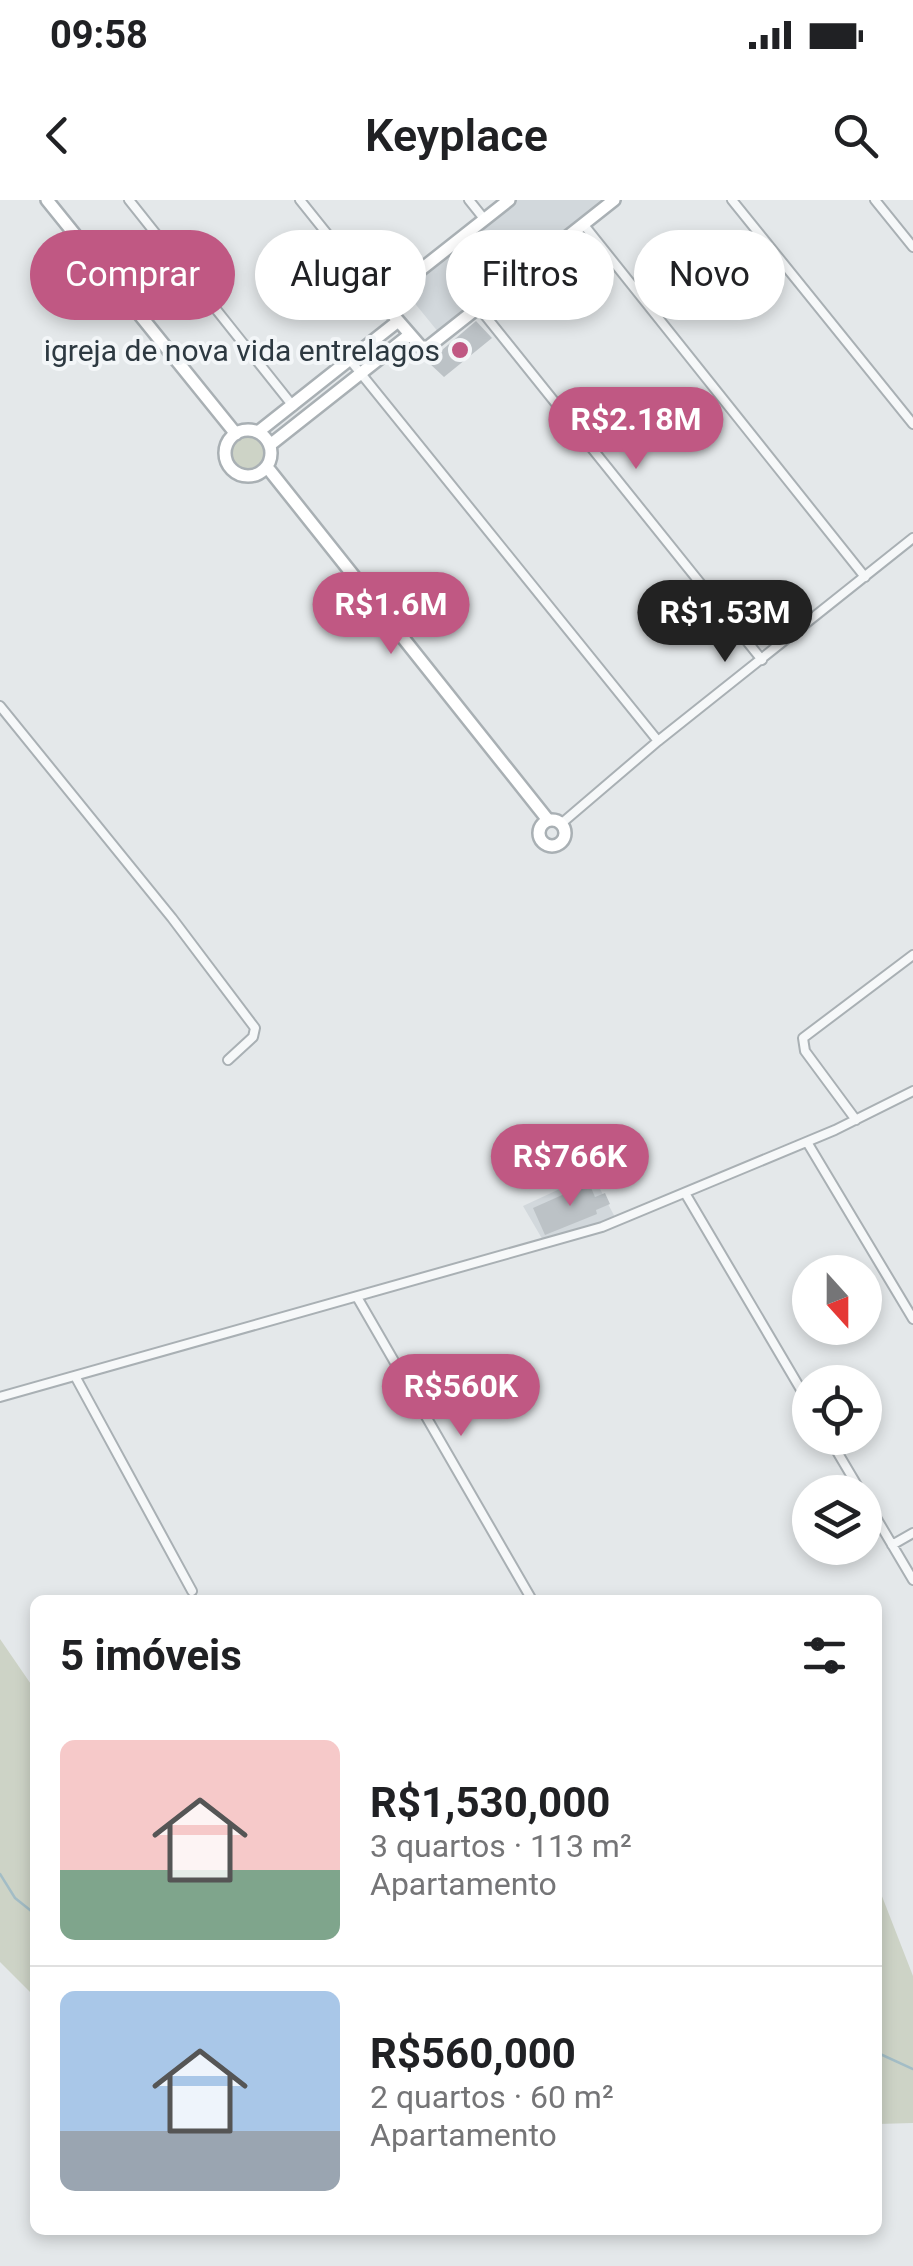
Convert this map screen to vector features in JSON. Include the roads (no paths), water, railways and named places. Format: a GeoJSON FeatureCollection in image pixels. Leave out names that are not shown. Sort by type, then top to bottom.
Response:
{"type":"FeatureCollection","features":[{"type":"Feature","properties":{"kind":"street"},"geometry":{"type":"LineString","coordinates":[[47,200],[236,434]]}},
{"type":"Feature","properties":{"kind":"street"},"geometry":{"type":"LineString","coordinates":[[129,200],[293,406]]}},
{"type":"Feature","properties":{"kind":"street"},"geometry":{"type":"LineString","coordinates":[[300,200],[324,230]]}},
{"type":"Feature","properties":{"kind":"street"},"geometry":{"type":"LineString","coordinates":[[469,200],[485,220]]}},
{"type":"Feature","properties":{"kind":"street"},"geometry":{"type":"LineString","coordinates":[[426,266],[510,200]]}},
{"type":"Feature","properties":{"kind":"street"},"geometry":{"type":"LineString","coordinates":[[578,230],[614,200]]}},
{"type":"Feature","properties":{"kind":"street"},"geometry":{"type":"LineString","coordinates":[[732,200],[913,424]]}},
{"type":"Feature","properties":{"kind":"street"},"geometry":{"type":"LineString","coordinates":[[875,200],[913,247]]}},
{"type":"Feature","properties":{"kind":"street"},"geometry":{"type":"LineString","coordinates":[[584,225],[865,577]]}},
{"type":"Feature","properties":{"kind":"street"},"geometry":{"type":"LineString","coordinates":[[236,434],[258,432],[397,322],[408,336],[426,348],[465,320]]}},
{"type":"Feature","properties":{"kind":"street"},"geometry":{"type":"LineString","coordinates":[[489,320],[762,660]]}},
{"type":"Feature","properties":{"kind":"street"},"geometry":{"type":"LineString","coordinates":[[408,336],[270,445],[267,467],[548,820],[562,823]]}},
{"type":"Feature","properties":{"kind":"street"},"geometry":{"type":"LineString","coordinates":[[350,360],[658,741]]}},
{"type":"Feature","properties":{"kind":"street"},"geometry":{"type":"LineString","coordinates":[[258,432],[270,445]]}},
{"type":"Feature","properties":{"kind":"street"},"geometry":{"type":"LineString","coordinates":[[236,434],[225,454],[231,470],[253,476],[267,467]]}},
{"type":"Feature","properties":{"kind":"street"},"geometry":{"type":"LineString","coordinates":[[562,823],[658,741],[913,538]]}},
{"type":"Feature","properties":{"kind":"street"},"geometry":{"type":"LineString","coordinates":[[0,706],[172,918],[254,1028],[253,1037],[228,1060]]}},
{"type":"Feature","properties":{"kind":"street"},"geometry":{"type":"LineString","coordinates":[[548,820],[539,833],[548,845],[558,845],[565,838],[562,823]]}},
{"type":"Feature","properties":{"kind":"street"},"geometry":{"type":"LineString","coordinates":[[856,1120],[805,1052],[803,1038],[913,954]]}},
{"type":"Feature","properties":{"kind":"street"},"geometry":{"type":"LineString","coordinates":[[0,1397],[602,1227],[806,1142],[913,1091]]}},
{"type":"Feature","properties":{"kind":"street"},"geometry":{"type":"LineString","coordinates":[[806,1142],[913,1319]]}},
{"type":"Feature","properties":{"kind":"street"},"geometry":{"type":"LineString","coordinates":[[685,1193],[792,1374]]}},
{"type":"Feature","properties":{"kind":"street"},"geometry":{"type":"LineString","coordinates":[[357,1297],[529,1595]]}},
{"type":"Feature","properties":{"kind":"street"},"geometry":{"type":"LineString","coordinates":[[74,1376],[192,1592]]}},
{"type":"Feature","properties":{"kind":"street"},"geometry":{"type":"LineString","coordinates":[[882,1527],[913,1580]]}},
{"type":"Feature","properties":{"kind":"street"},"geometry":{"type":"LineString","coordinates":[[892,1544],[913,1533]]}},
{"type":"Feature","properties":{"kind":"waterway"},"geometry":{"type":"LineString","coordinates":[[0,1874],[15,1898],[30,1910]]}},
{"type":"Feature","properties":{"kind":"waterway"},"geometry":{"type":"LineString","coordinates":[[882,2055],[913,2069]]}},
{"type":"Feature","properties":{"kind":"place","name":"igreja de nova vida entrelagos"},"geometry":{"type":"Point","coordinates":[460,350]}}]}
